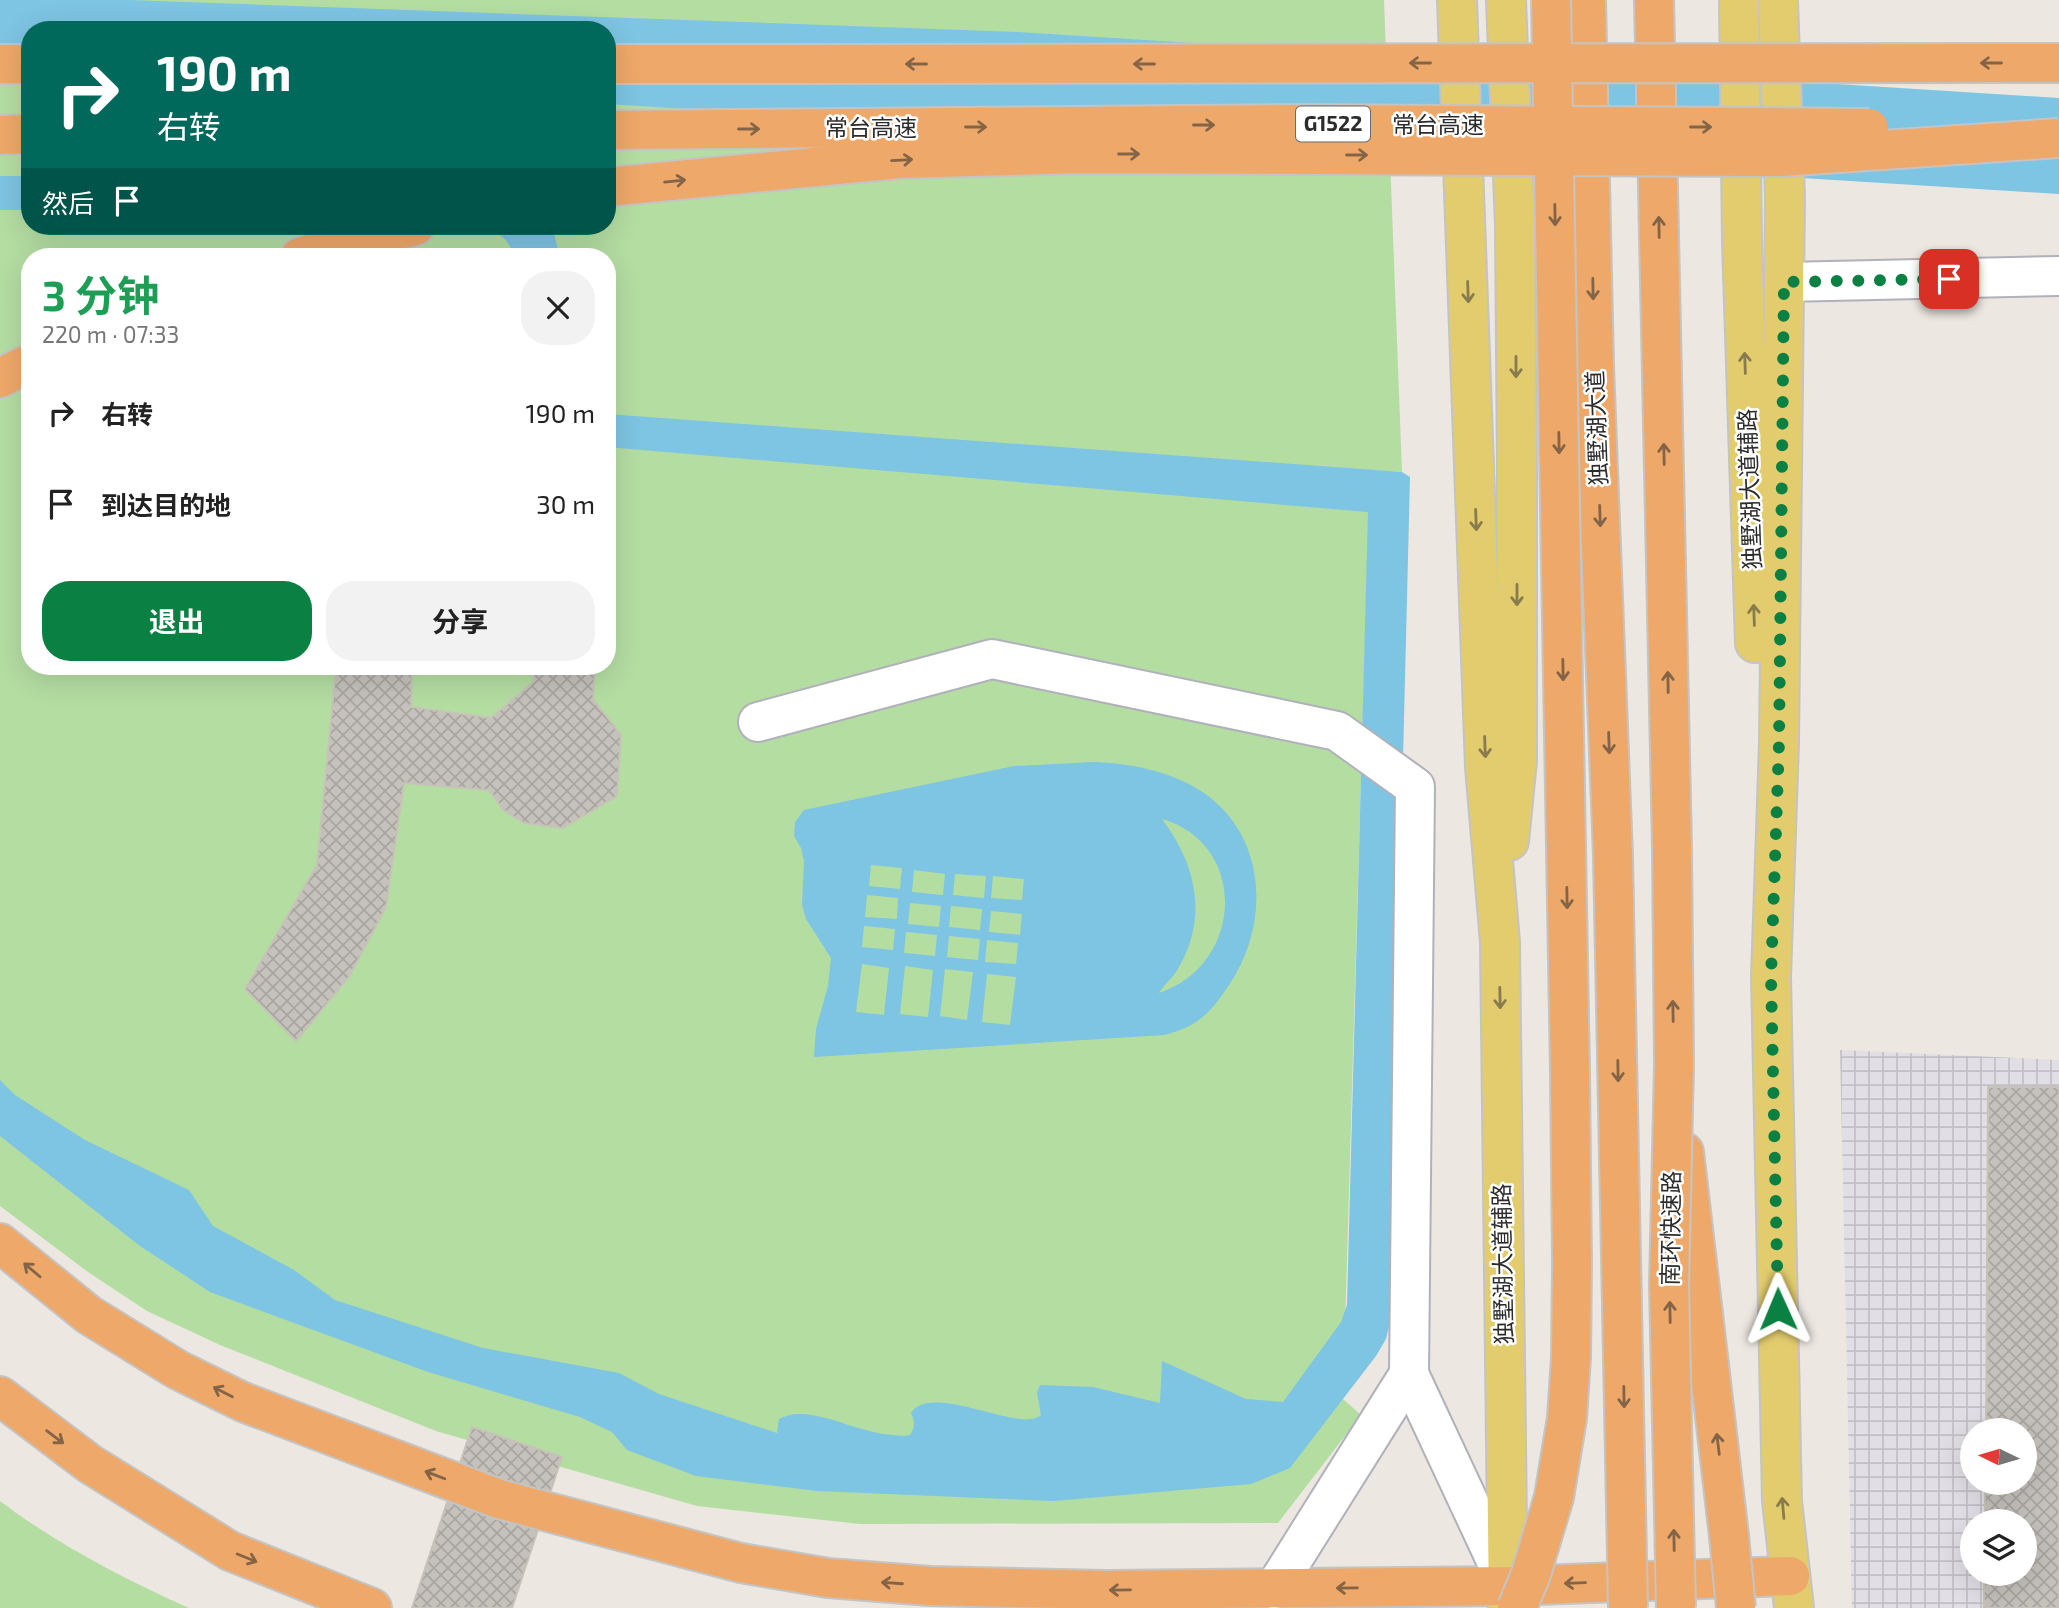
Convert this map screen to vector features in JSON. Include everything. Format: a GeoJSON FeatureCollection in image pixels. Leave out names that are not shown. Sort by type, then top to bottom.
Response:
{"type":"FeatureCollection","features":[{"type":"Feature","properties":{"kind":"highway"},"geometry":{"type":"LineString","coordinates":[[1511,1601],[1540,1549],[1554,1497],[1567,1418],[1571,1344],[1570,1059],[1551,0]]}},
{"type":"Feature","properties":{"kind":"highway","name":"独墅湖大道"},"geometry":{"type":"LineString","coordinates":[[1586,0],[1594,366],[1613,856]]}},
{"type":"Feature","properties":{"kind":"highway","name":"南环快速路"},"geometry":{"type":"LineString","coordinates":[[1654,0],[1672,848],[1674,1065],[1669,1286],[1676,1608]]}},
{"type":"Feature","properties":{"kind":"highway"},"geometry":{"type":"LineString","coordinates":[[616,64],[2059,63]]}},
{"type":"Feature","properties":{"kind":"highway"},"geometry":{"type":"LineString","coordinates":[[0,64],[21,64]]}},
{"type":"Feature","properties":{"kind":"highway","name":"常台高速"},"geometry":{"type":"LineString","coordinates":[[616,130],[1306,124],[2059,129]]}},
{"type":"Feature","properties":{"kind":"highway"},"geometry":{"type":"LineString","coordinates":[[0,135],[21,134]]}},
{"type":"Feature","properties":{"kind":"highway"},"geometry":{"type":"LineString","coordinates":[[616,186],[899,159],[1080,154],[1780,157],[2059,138]]}},
{"type":"Feature","properties":{"kind":"highway"},"geometry":{"type":"LineString","coordinates":[[328,248],[379,235]]}},
{"type":"Feature","properties":{"kind":"highway"},"geometry":{"type":"LineString","coordinates":[[0,378],[21,368]]}},
{"type":"Feature","properties":{"kind":"highway","name":"南环快速路"},"geometry":{"type":"LineString","coordinates":[[1613,856],[1628,1608]]}},
{"type":"Feature","properties":{"kind":"highway"},"geometry":{"type":"LineString","coordinates":[[1674,1065],[1736,1608]]}},
{"type":"Feature","properties":{"kind":"highway"},"geometry":{"type":"LineString","coordinates":[[0,1243],[89,1315],[178,1370],[243,1402],[499,1499],[741,1563],[828,1578],[930,1586],[1066,1590],[1274,1589],[1511,1601],[1792,1592]]}},
{"type":"Feature","properties":{"kind":"highway"},"geometry":{"type":"LineString","coordinates":[[0,1396],[90,1464],[230,1551],[372,1608]]}},
{"type":"Feature","properties":{"kind":"highway"},"geometry":{"type":"LineString","coordinates":[[1728,1608],[1729,1536]]}},
{"type":"Feature","properties":{"kind":"main road","name":"独墅湖大道辅路"},"geometry":{"type":"LineString","coordinates":[[1739,0],[1741,196],[1759,761],[1771,977],[1782,1501],[1792,1592]]}},
{"type":"Feature","properties":{"kind":"main road","name":"独墅湖大道辅路"},"geometry":{"type":"LineString","coordinates":[[1771,977],[1779,743],[1784,282],[1778,0]]}},
{"type":"Feature","properties":{"kind":"main road","name":"独墅湖大道辅路"},"geometry":{"type":"LineString","coordinates":[[1458,12],[1485,767],[1500,942],[1511,1601]]}},
{"type":"Feature","properties":{"kind":"main road","name":"独墅湖大道辅路"},"geometry":{"type":"LineString","coordinates":[[1500,942],[1517,761],[1515,225],[1506,14]]}},
{"type":"Feature","properties":{"kind":"street"},"geometry":{"type":"LineString","coordinates":[[1784,282],[2059,276]]}},
{"type":"Feature","properties":{"kind":"street"},"geometry":{"type":"LineString","coordinates":[[758,722],[992,659],[1337,731],[1416,787],[1409,1374],[1511,1601]]}},
{"type":"Feature","properties":{"kind":"street"},"geometry":{"type":"LineString","coordinates":[[1274,1589],[1409,1374]]}},
{"type":"Feature","properties":{"kind":"shaded area"},"geometry":{"type":"Polygon","coordinates":[[[1840,1050],[2059,1060],[2059,1608],[1852,1608],[1840,1050]]]}},
{"type":"Feature","properties":{"kind":"green space"},"geometry":{"type":"Polygon","coordinates":[[[0,0],[1384,0],[1402,472],[1370,470],[1343,1399],[1361,1415],[1278,1523],[860,1524],[697,1506],[436,1431],[220,1345],[147,1311],[88,1272],[0,1206],[0,0]]]}},
{"type":"Feature","properties":{"kind":"green space"},"geometry":{"type":"Polygon","coordinates":[[[0,1501],[44,1532],[92,1560],[189,1608],[0,1608],[0,1501]]]}},
{"type":"Feature","properties":{"kind":"water"},"geometry":{"type":"Polygon","coordinates":[[[0,0],[129,0],[1018,32],[2059,98],[2059,194],[616,105],[616,21],[21,21],[21,67],[0,66],[0,0]]]}},
{"type":"Feature","properties":{"kind":"water"},"geometry":{"type":"Polygon","coordinates":[[[0,176],[21,176],[21,210],[0,210],[0,176]]]}},
{"type":"Feature","properties":{"kind":"water"},"geometry":{"type":"Polygon","coordinates":[[[500,235],[554,235],[558,248],[510,248],[500,235]]]}},
{"type":"Feature","properties":{"kind":"water"},"geometry":{"type":"Polygon","coordinates":[[[616,415],[1402,472],[1410,477],[1389,1326],[1386,1339],[1376,1356],[1290,1468],[1251,1484],[1054,1501],[817,1491],[696,1476],[627,1450],[612,1432],[580,1417],[428,1372],[210,1292],[140,1246],[0,1136],[0,1080],[15,1095],[85,1140],[189,1190],[213,1226],[294,1270],[335,1300],[483,1348],[619,1373],[659,1394],[777,1433],[779,1419],[799,1414],[822,1417],[875,1432],[905,1436],[910,1435],[914,1427],[911,1413],[922,1405],[937,1402],[1030,1419],[1041,1415],[1037,1393],[1040,1385],[1093,1387],[1160,1403],[1162,1361],[1246,1399],[1283,1402],[1341,1322],[1347,1305],[1368,512],[616,448],[616,415]]]}},
{"type":"Feature","properties":{"kind":"water"},"geometry":{"type":"Polygon","coordinates":[[[1094,762],[1135,766],[1163,773],[1189,784],[1223,809],[1239,831],[1250,855],[1256,881],[1252,935],[1243,961],[1229,985],[1216,1003],[1195,1023],[1164,1035],[814,1057],[816,1029],[828,986],[831,958],[806,919],[802,905],[804,861],[794,836],[795,822],[804,810],[1014,766],[1094,762]],[[1162,819],[1184,855],[1191,874],[1195,913],[1193,933],[1176,972],[1159,993],[1187,979],[1208,958],[1220,932],[1225,905],[1222,878],[1210,853],[1190,833],[1162,819]],[[871,865],[869,886],[900,889],[902,868],[871,865]],[[914,870],[912,892],[943,895],[945,874],[914,870]],[[955,874],[953,895],[984,898],[986,876],[955,874]],[[993,876],[991,898],[1022,900],[1024,879],[993,876]],[[867,895],[865,917],[897,919],[898,898],[867,895]],[[910,903],[908,924],[939,927],[941,906],[910,903]],[[951,906],[949,927],[980,930],[982,909],[951,906]],[[991,911],[989,932],[1020,935],[1022,914],[991,911]],[[864,926],[862,947],[893,950],[895,929],[864,926]],[[906,932],[904,953],[935,956],[937,935],[906,932]],[[949,936],[947,957],[978,960],[980,939],[949,936]],[[987,940],[985,962],[1016,964],[1018,943],[987,940]],[[862,964],[856,1012],[884,1015],[889,968],[862,964]],[[905,966],[900,1014],[928,1017],[933,970],[905,966]],[[945,969],[940,1016],[967,1020],[973,972],[945,969]],[[987,974],[982,1022],[1010,1025],[1016,977],[987,974]]]}},
{"type":"Feature","properties":{"kind":"building"},"geometry":{"type":"Polygon","coordinates":[[[335,675],[412,675],[411,707],[491,718],[533,682],[534,675],[594,675],[593,699],[621,735],[617,796],[563,828],[524,823],[503,810],[489,790],[404,783],[386,907],[349,977],[296,1041],[245,989],[317,865],[335,675]]]}},
{"type":"Feature","properties":{"kind":"building"},"geometry":{"type":"Polygon","coordinates":[[[1988,1087],[2059,1087],[2059,1608],[1984,1608],[1984,1586],[2037,1586],[2037,1509],[1985,1509],[1985,1495],[2037,1495],[2037,1418],[1986,1418],[1988,1087]]]}},
{"type":"Feature","properties":{"kind":"building"},"geometry":{"type":"Polygon","coordinates":[[[472,1427],[562,1457],[512,1608],[412,1608],[472,1427]]]}},
{"type":"Feature","properties":{"kind":"route"},"geometry":{"type":"LineString","coordinates":[[1778,1309],[1771,977],[1779,743],[1784,282],[1949,279]]}}]}
